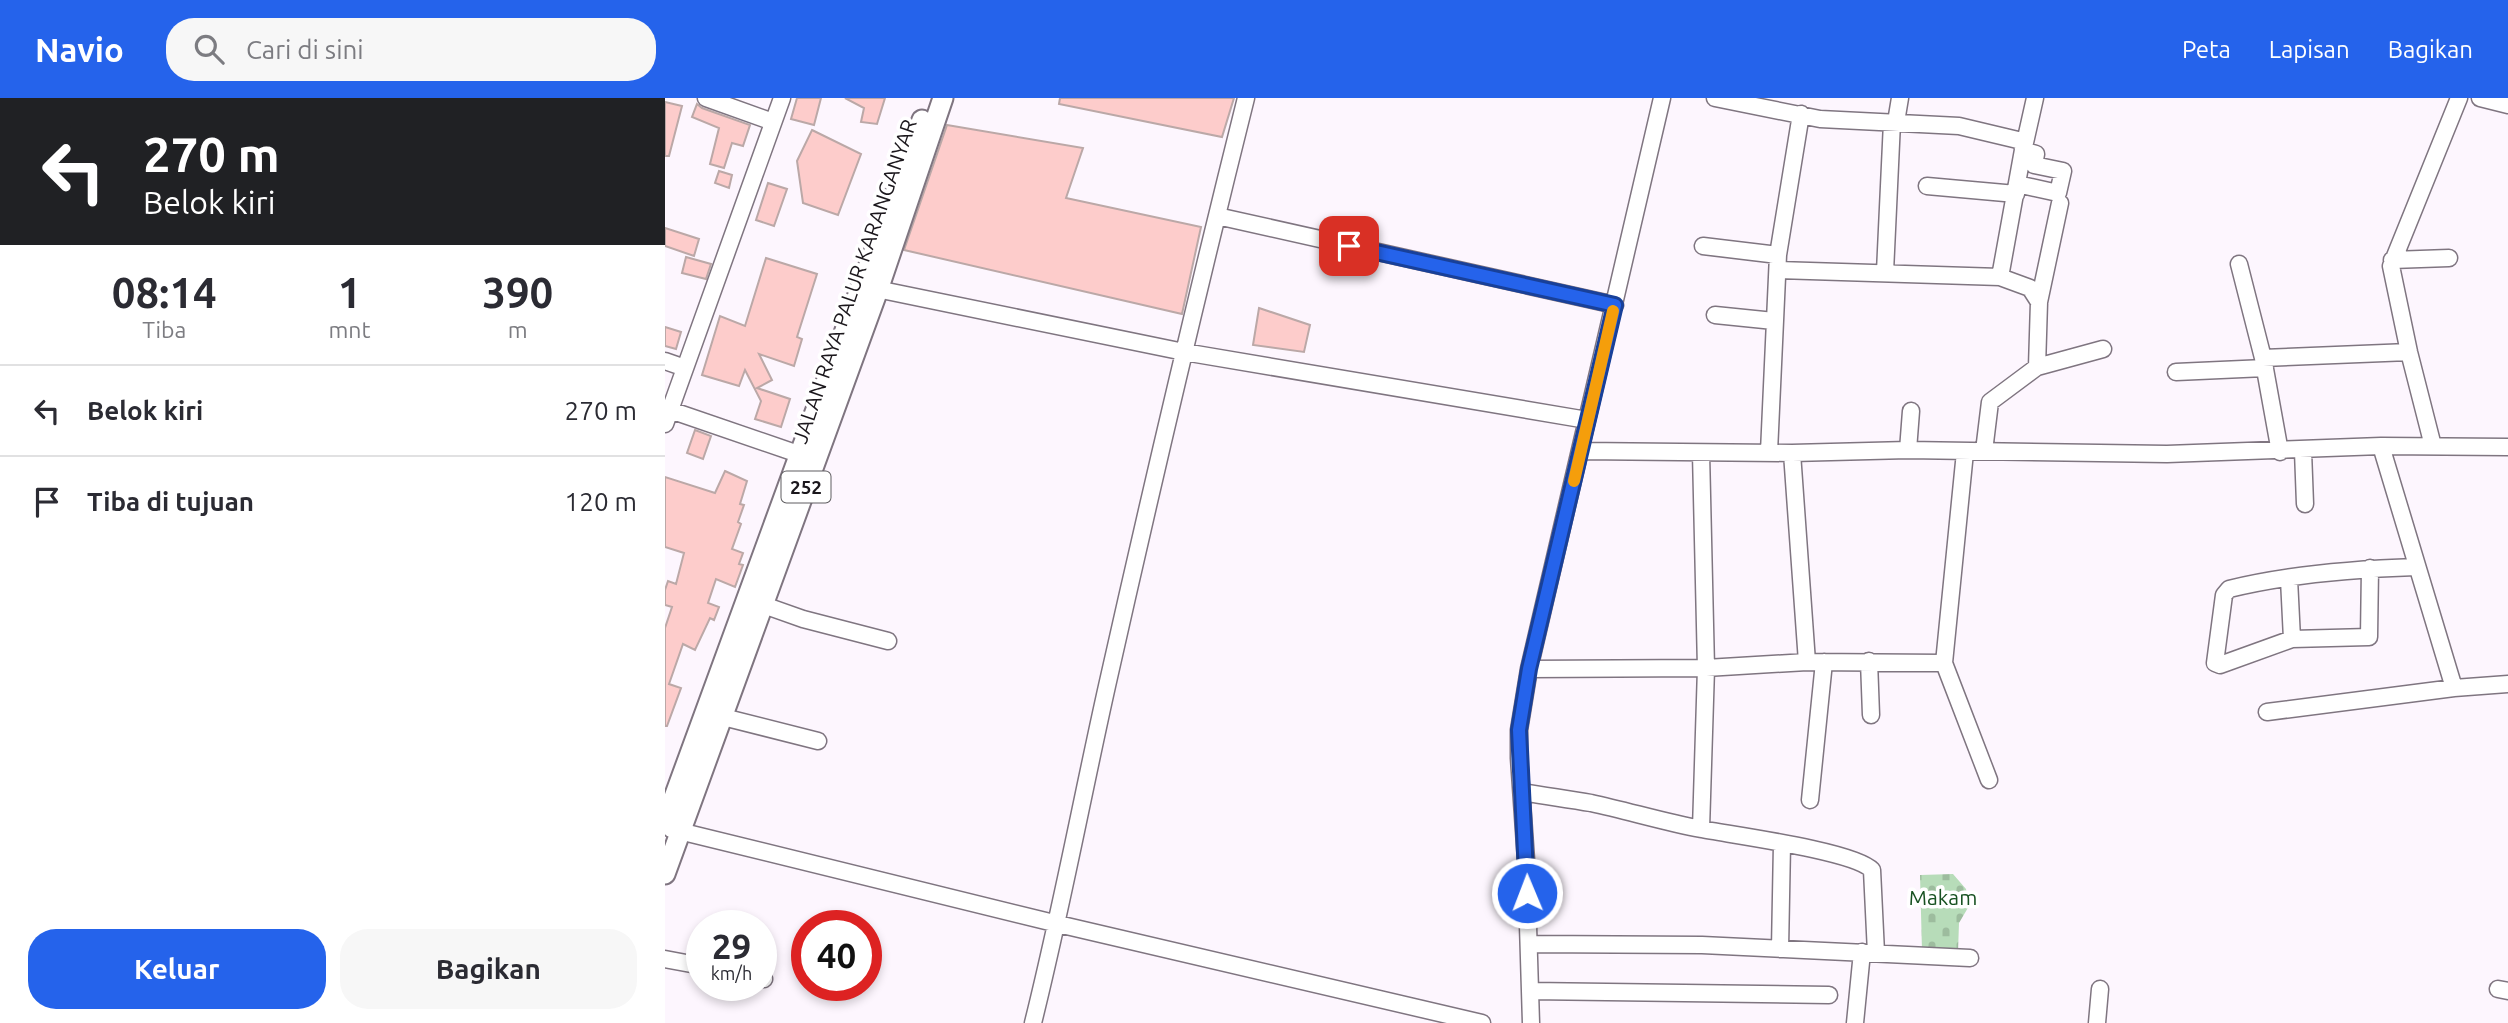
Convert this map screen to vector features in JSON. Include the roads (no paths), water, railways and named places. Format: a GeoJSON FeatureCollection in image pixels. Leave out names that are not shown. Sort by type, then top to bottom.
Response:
{"type":"FeatureCollection","features":[{"type":"Feature","properties":{"kind":"main road","name":"JALAN RAYA PALUR KARANGANYAR"},"geometry":{"type":"LineString","coordinates":[[665,874],[670,827],[869,288],[911,166],[930,98]]}},
{"type":"Feature","properties":{"kind":"main road","name":"JALAN RAYA PALUR KARANGANYAR"},"geometry":{"type":"LineString","coordinates":[[911,166],[943,98]]}},
{"type":"Feature","properties":{"kind":"main road","name":"JALAN RAYA PALUR KARANGANYAR"},"geometry":{"type":"LineString","coordinates":[[670,827],[723,717],[755,602]]}},
{"type":"Feature","properties":{"kind":"street"},"geometry":{"type":"LineString","coordinates":[[706,98],[773,122]]}},
{"type":"Feature","properties":{"kind":"street"},"geometry":{"type":"LineString","coordinates":[[782,98],[667,415],[807,457]]}},
{"type":"Feature","properties":{"kind":"street"},"geometry":{"type":"LineString","coordinates":[[1033,1023],[1058,924],[1106,689],[1246,98]]}},
{"type":"Feature","properties":{"kind":"street"},"geometry":{"type":"LineString","coordinates":[[1531,1023],[1519,730],[1529,669],[1662,98]]}},
{"type":"Feature","properties":{"kind":"street"},"geometry":{"type":"LineString","coordinates":[[1714,98],[1839,120],[1959,126],[2022,141],[2023,148]]}},
{"type":"Feature","properties":{"kind":"street"},"geometry":{"type":"LineString","coordinates":[[1885,272],[1894,122],[1900,98]]}},
{"type":"Feature","properties":{"kind":"street"},"geometry":{"type":"LineString","coordinates":[[2000,277],[2023,148],[2035,98]]}},
{"type":"Feature","properties":{"kind":"street"},"geometry":{"type":"LineString","coordinates":[[2433,446],[2409,352],[2392,274],[2392,260],[2459,98]]}},
{"type":"Feature","properties":{"kind":"street"},"geometry":{"type":"LineString","coordinates":[[2480,98],[2508,105]]}},
{"type":"Feature","properties":{"kind":"street"},"geometry":{"type":"LineString","coordinates":[[1769,452],[1778,263],[1801,114]]}},
{"type":"Feature","properties":{"kind":"street"},"geometry":{"type":"LineString","coordinates":[[1927,186],[2058,193],[2063,171],[2034,165],[2036,154],[2023,148]]}},
{"type":"Feature","properties":{"kind":"street"},"geometry":{"type":"LineString","coordinates":[[2037,367],[2039,302],[2060,203]]}},
{"type":"Feature","properties":{"kind":"street"},"geometry":{"type":"LineString","coordinates":[[1217,216],[1615,305]]}},
{"type":"Feature","properties":{"kind":"street"},"geometry":{"type":"LineString","coordinates":[[1703,246],[1778,263],[1885,272],[2000,277],[2029,288],[2039,302]]}},
{"type":"Feature","properties":{"kind":"street"},"geometry":{"type":"LineString","coordinates":[[2392,260],[2449,258]]}},
{"type":"Feature","properties":{"kind":"street"},"geometry":{"type":"LineString","coordinates":[[2239,264],[2264,363],[2280,452]]}},
{"type":"Feature","properties":{"kind":"street"},"geometry":{"type":"LineString","coordinates":[[869,288],[1184,352],[1587,420]]}},
{"type":"Feature","properties":{"kind":"street"},"geometry":{"type":"LineString","coordinates":[[1715,315],[1774,321]]}},
{"type":"Feature","properties":{"kind":"street"},"geometry":{"type":"LineString","coordinates":[[1984,451],[1989,403],[2037,367],[2102,349]]}},
{"type":"Feature","properties":{"kind":"street"},"geometry":{"type":"LineString","coordinates":[[2176,372],[2409,352]]}},
{"type":"Feature","properties":{"kind":"street"},"geometry":{"type":"LineString","coordinates":[[665,361],[685,368]]}},
{"type":"Feature","properties":{"kind":"street"},"geometry":{"type":"LineString","coordinates":[[1908,450],[1911,411]]}},
{"type":"Feature","properties":{"kind":"street"},"geometry":{"type":"LineString","coordinates":[[1581,451],[1792,453],[1908,450],[2210,454],[2381,446],[2508,447]]}},
{"type":"Feature","properties":{"kind":"street"},"geometry":{"type":"LineString","coordinates":[[2381,446],[2453,688]]}},
{"type":"Feature","properties":{"kind":"street"},"geometry":{"type":"LineString","coordinates":[[2303,451],[2305,504]]}},
{"type":"Feature","properties":{"kind":"street"},"geometry":{"type":"LineString","coordinates":[[1965,452],[1944,663],[1989,780]]}},
{"type":"Feature","properties":{"kind":"street"},"geometry":{"type":"LineString","coordinates":[[1701,453],[1706,668],[1701,829]]}},
{"type":"Feature","properties":{"kind":"street"},"geometry":{"type":"LineString","coordinates":[[1792,453],[1807,662]]}},
{"type":"Feature","properties":{"kind":"street"},"geometry":{"type":"LineString","coordinates":[[2370,568],[2369,637],[2292,639],[2220,665],[2214,662],[2227,590],[2370,568],[2416,566]]}},
{"type":"Feature","properties":{"kind":"street"},"geometry":{"type":"LineString","coordinates":[[2289,579],[2292,639]]}},
{"type":"Feature","properties":{"kind":"street"},"geometry":{"type":"LineString","coordinates":[[755,602],[888,641]]}},
{"type":"Feature","properties":{"kind":"street"},"geometry":{"type":"LineString","coordinates":[[1529,669],[1706,668],[1807,662],[1944,663]]}},
{"type":"Feature","properties":{"kind":"street"},"geometry":{"type":"LineString","coordinates":[[1810,800],[1824,662]]}},
{"type":"Feature","properties":{"kind":"street"},"geometry":{"type":"LineString","coordinates":[[1869,662],[1871,715]]}},
{"type":"Feature","properties":{"kind":"street"},"geometry":{"type":"LineString","coordinates":[[2267,712],[2453,688],[2508,684]]}},
{"type":"Feature","properties":{"kind":"street"},"geometry":{"type":"LineString","coordinates":[[723,717],[818,741]]}},
{"type":"Feature","properties":{"kind":"street"},"geometry":{"type":"LineString","coordinates":[[1522,792],[1590,803],[1701,829],[1843,857],[1868,866],[1872,870],[1869,952],[1855,1023]]}},
{"type":"Feature","properties":{"kind":"street"},"geometry":{"type":"LineString","coordinates":[[670,827],[1058,924],[1482,1023]]}},
{"type":"Feature","properties":{"kind":"street"},"geometry":{"type":"LineString","coordinates":[[1843,840],[1843,857]]}},
{"type":"Feature","properties":{"kind":"street"},"geometry":{"type":"LineString","coordinates":[[1780,949],[1782,844]]}},
{"type":"Feature","properties":{"kind":"street"},"geometry":{"type":"LineString","coordinates":[[1529,944],[1702,945],[1970,958]]}},
{"type":"Feature","properties":{"kind":"street"},"geometry":{"type":"LineString","coordinates":[[665,959],[686,963]]}},
{"type":"Feature","properties":{"kind":"street"},"geometry":{"type":"LineString","coordinates":[[2098,1023],[2100,989]]}},
{"type":"Feature","properties":{"kind":"street"},"geometry":{"type":"LineString","coordinates":[[1530,991],[1829,995]]}},
{"type":"Feature","properties":{"kind":"park label","name":"Makam"},"geometry":{"type":"Point","coordinates":[1943,897]}}]}
